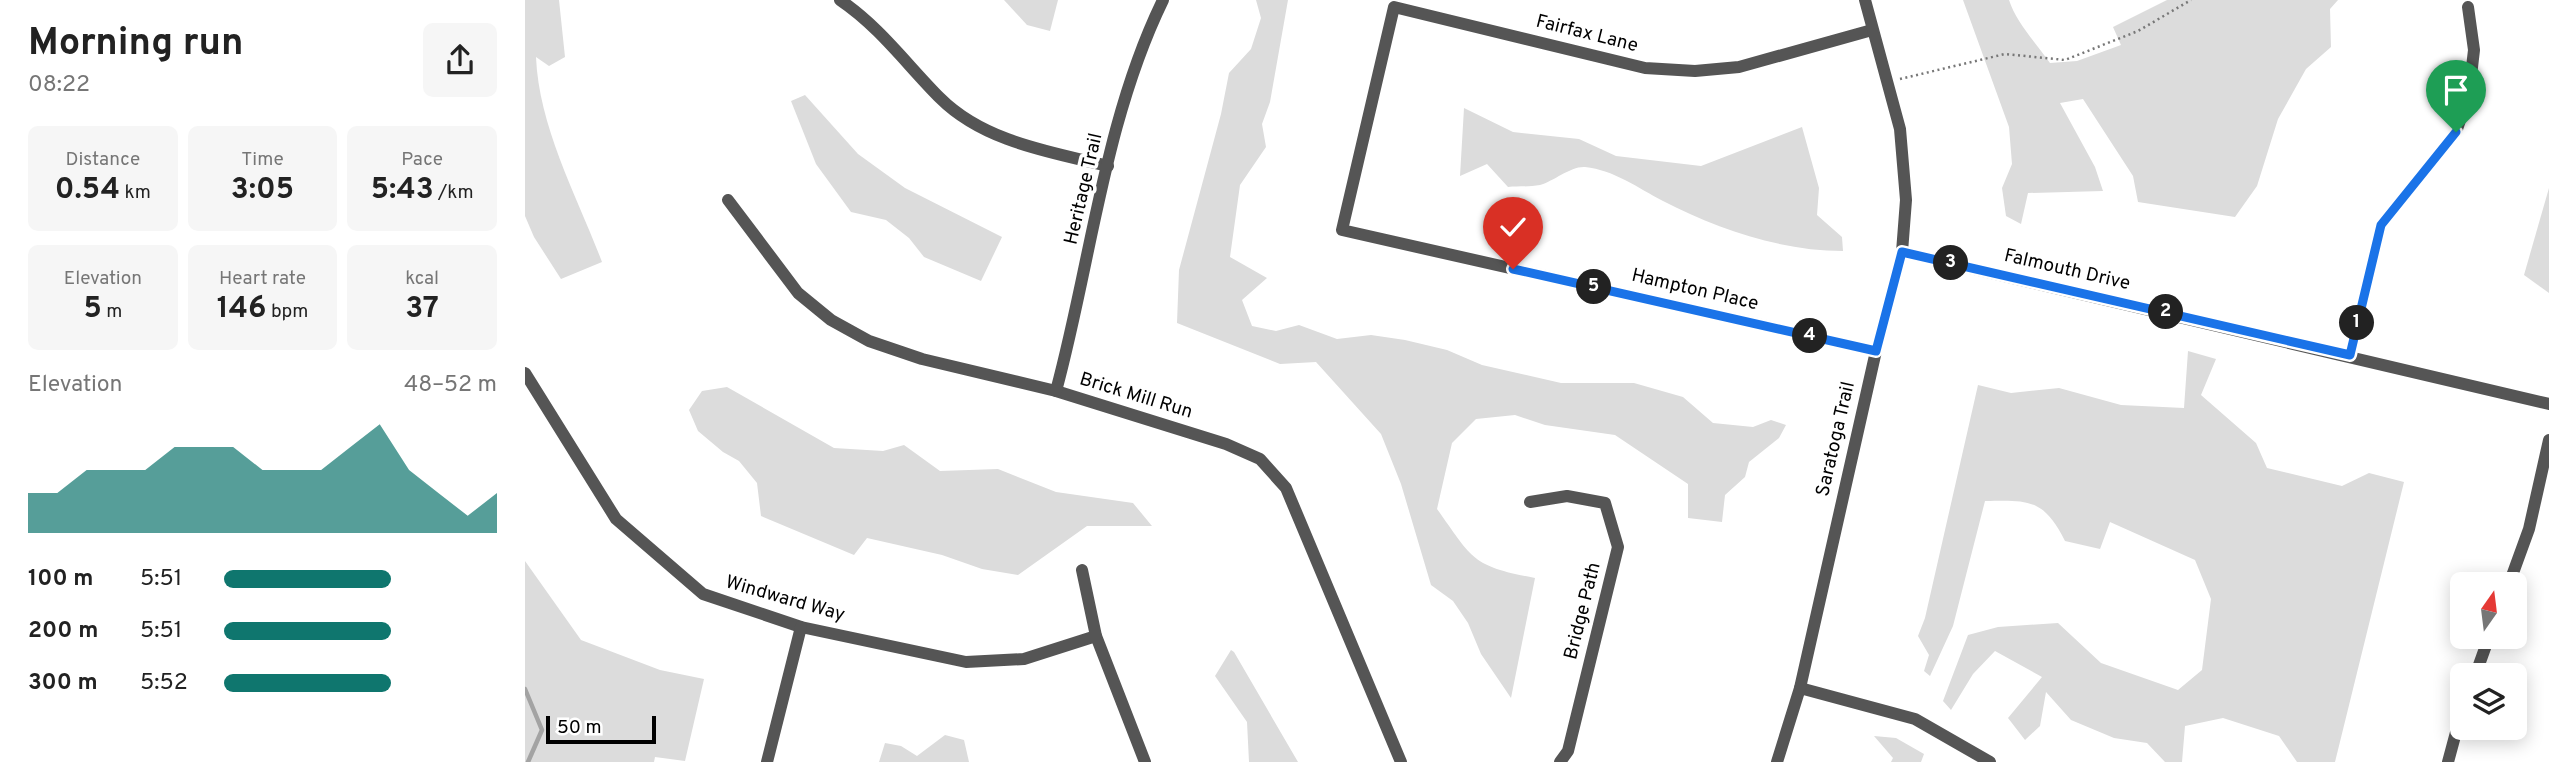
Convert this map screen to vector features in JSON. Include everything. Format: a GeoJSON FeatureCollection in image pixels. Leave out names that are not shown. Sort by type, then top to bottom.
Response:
{"type":"FeatureCollection","features":[{"type":"Feature","properties":{"kind":"street"},"geometry":{"type":"LineString","coordinates":[[840,0],[888,41],[942,100],[980,128],[1021,144],[1108,166]]}},
{"type":"Feature","properties":{"kind":"street","name":"Heritage Trail"},"geometry":{"type":"LineString","coordinates":[[1056,391],[1108,166],[1140,47],[1163,0]]}},
{"type":"Feature","properties":{"kind":"street","name":"Saratoga Trail"},"geometry":{"type":"LineString","coordinates":[[1777,762],[1800,688],[1876,351],[1902,252],[1905,165],[1900,129],[1865,0]]}},
{"type":"Feature","properties":{"kind":"street","name":"Fairfax Lane"},"geometry":{"type":"LineString","coordinates":[[1342,230],[1394,7],[1644,68],[1695,71],[1739,67],[1872,30]]}},
{"type":"Feature","properties":{"kind":"street"},"geometry":{"type":"LineString","coordinates":[[2350,355],[2381,225],[2456,132],[2469,93],[2474,50],[2469,7]]}},
{"type":"Feature","properties":{"kind":"street","name":"Brick Mill Run"},"geometry":{"type":"LineString","coordinates":[[728,201],[798,293],[831,320],[869,341],[922,359],[1056,391],[1226,444],[1260,459],[1286,488],[1401,762]]}},
{"type":"Feature","properties":{"kind":"street","name":"Hampton Place"},"geometry":{"type":"LineString","coordinates":[[1342,230],[1876,351]]}},
{"type":"Feature","properties":{"kind":"street","name":"Falmouth Drive"},"geometry":{"type":"LineString","coordinates":[[1902,252],[2350,355],[2549,404]]}},
{"type":"Feature","properties":{"kind":"street","name":"Windward Way"},"geometry":{"type":"LineString","coordinates":[[525,373],[616,519],[703,594],[801,627],[966,662],[1024,659],[1096,636]]}},
{"type":"Feature","properties":{"kind":"street"},"geometry":{"type":"LineString","coordinates":[[2513,572],[2529,529],[2549,440]]}},
{"type":"Feature","properties":{"kind":"street","name":"Bridge Path"},"geometry":{"type":"LineString","coordinates":[[1529,502],[1567,496],[1605,503],[1618,547],[1568,751],[1560,762]]}},
{"type":"Feature","properties":{"kind":"street"},"geometry":{"type":"LineString","coordinates":[[1082,570],[1096,636],[1145,762]]}},
{"type":"Feature","properties":{"kind":"street"},"geometry":{"type":"LineString","coordinates":[[767,762],[801,627]]}},
{"type":"Feature","properties":{"kind":"street"},"geometry":{"type":"LineString","coordinates":[[1800,688],[1915,719],[1990,762]]}},
{"type":"Feature","properties":{"kind":"street"},"geometry":{"type":"LineString","coordinates":[[2448,762],[2454,740]]}},
{"type":"Feature","properties":{"kind":"path"},"geometry":{"type":"LineString","coordinates":[[1887,83],[2005,54],[2064,60],[2138,31],[2191,0]]}},
{"type":"Feature","properties":{"kind":"shaded area"},"geometry":{"type":"Polygon","coordinates":[[[525,0],[559,0],[565,57],[549,66],[536,57],[539,83],[552,136],[602,262],[561,279],[534,237],[525,216],[525,0]]]}},
{"type":"Feature","properties":{"kind":"shaded area"},"geometry":{"type":"Polygon","coordinates":[[[1004,0],[1058,0],[1050,31],[1027,25],[1004,0]]]}},
{"type":"Feature","properties":{"kind":"shaded area"},"geometry":{"type":"Polygon","coordinates":[[[1256,0],[1288,0],[1270,102],[1262,124],[1266,147],[1240,185],[1230,257],[1267,278],[1242,300],[1252,326],[1276,331],[1299,325],[1337,339],[1371,335],[1405,340],[1447,350],[1482,365],[1561,383],[1634,383],[1683,397],[1713,423],[1753,427],[1771,420],[1786,425],[1779,438],[1749,462],[1745,477],[1725,495],[1722,522],[1688,518],[1688,484],[1615,435],[1545,425],[1515,415],[1476,419],[1452,443],[1437,509],[1475,558],[1498,569],[1535,578],[1511,698],[1481,654],[1468,623],[1453,601],[1431,585],[1401,484],[1381,434],[1316,362],[1280,364],[1177,323],[1179,270],[1221,114],[1229,73],[1251,49],[1261,18],[1256,0]]]}},
{"type":"Feature","properties":{"kind":"shaded area"},"geometry":{"type":"Polygon","coordinates":[[[1963,0],[2009,0],[2021,24],[2050,63],[2077,61],[2121,45],[2113,27],[2167,0],[2338,0],[2330,9],[2331,47],[2306,69],[2278,119],[2257,186],[2235,217],[2138,202],[2133,176],[2083,99],[2060,103],[2095,167],[2103,191],[2028,193],[2021,224],[2006,216],[2002,188],[2012,164],[2009,127],[1963,0]]]}},
{"type":"Feature","properties":{"kind":"shaded area"},"geometry":{"type":"Polygon","coordinates":[[[805,95],[858,154],[905,188],[1002,237],[981,281],[924,257],[909,238],[886,220],[851,212],[816,164],[791,101],[805,95]]]}},
{"type":"Feature","properties":{"kind":"shaded area"},"geometry":{"type":"Polygon","coordinates":[[[1464,108],[1513,132],[1579,139],[1616,156],[1701,166],[1802,127],[1819,188],[1817,215],[1842,237],[1843,251],[1773,243],[1727,229],[1596,169],[1580,167],[1540,185],[1528,186],[1508,187],[1487,164],[1460,176],[1464,108]]]}},
{"type":"Feature","properties":{"kind":"shaded area"},"geometry":{"type":"Polygon","coordinates":[[[2549,188],[2549,293],[2524,275],[2549,188]]]}},
{"type":"Feature","properties":{"kind":"shaded area"},"geometry":{"type":"Polygon","coordinates":[[[2188,351],[2216,359],[2201,395],[2256,443],[2267,468],[2342,486],[2369,473],[2404,482],[2335,762],[2297,762],[2279,736],[2223,718],[2185,726],[2182,762],[2165,762],[2147,743],[2114,738],[2071,720],[2046,692],[2040,726],[2025,740],[2008,718],[2042,677],[1995,651],[1973,674],[1951,710],[1943,701],[1968,635],[1998,627],[2058,623],[2101,663],[2178,690],[2202,670],[2211,599],[2195,560],[2110,522],[2100,549],[2065,541],[2050,517],[2034,505],[2024,502],[1985,501],[1953,626],[1930,676],[1924,671],[1929,655],[1918,636],[1925,618],[1978,385],[2011,393],[2059,388],[2121,405],[2184,408],[2188,351]]]}},
{"type":"Feature","properties":{"kind":"shaded area"},"geometry":{"type":"Polygon","coordinates":[[[727,387],[834,448],[883,451],[904,445],[940,471],[998,469],[1056,492],[1133,503],[1152,526],[1087,526],[1018,575],[982,569],[942,555],[867,538],[854,555],[761,516],[757,483],[739,461],[723,452],[698,431],[689,410],[702,391],[727,387]]]}},
{"type":"Feature","properties":{"kind":"shaded area"},"geometry":{"type":"Polygon","coordinates":[[[525,561],[581,640],[660,670],[704,679],[685,761],[655,757],[654,762],[525,762],[525,561]]]}},
{"type":"Feature","properties":{"kind":"shaded area"},"geometry":{"type":"Polygon","coordinates":[[[1231,650],[1298,762],[1249,762],[1247,722],[1215,676],[1231,650]]]}},
{"type":"Feature","properties":{"kind":"shaded area"},"geometry":{"type":"Polygon","coordinates":[[[945,735],[964,740],[969,762],[879,762],[885,743],[901,746],[917,756],[945,735]]]}},
{"type":"Feature","properties":{"kind":"shaded area"},"geometry":{"type":"Polygon","coordinates":[[[1874,736],[1896,738],[1924,754],[1921,762],[1891,762],[1893,758],[1874,736]]]}},
{"type":"Feature","properties":{"kind":"waterway"},"geometry":{"type":"LineString","coordinates":[[525,689],[542,730],[528,762]]}},
{"type":"Feature","properties":{"kind":"route"},"geometry":{"type":"LineString","coordinates":[[1513,269],[1876,351],[1902,252],[2350,355],[2381,225],[2456,132]]}}]}
